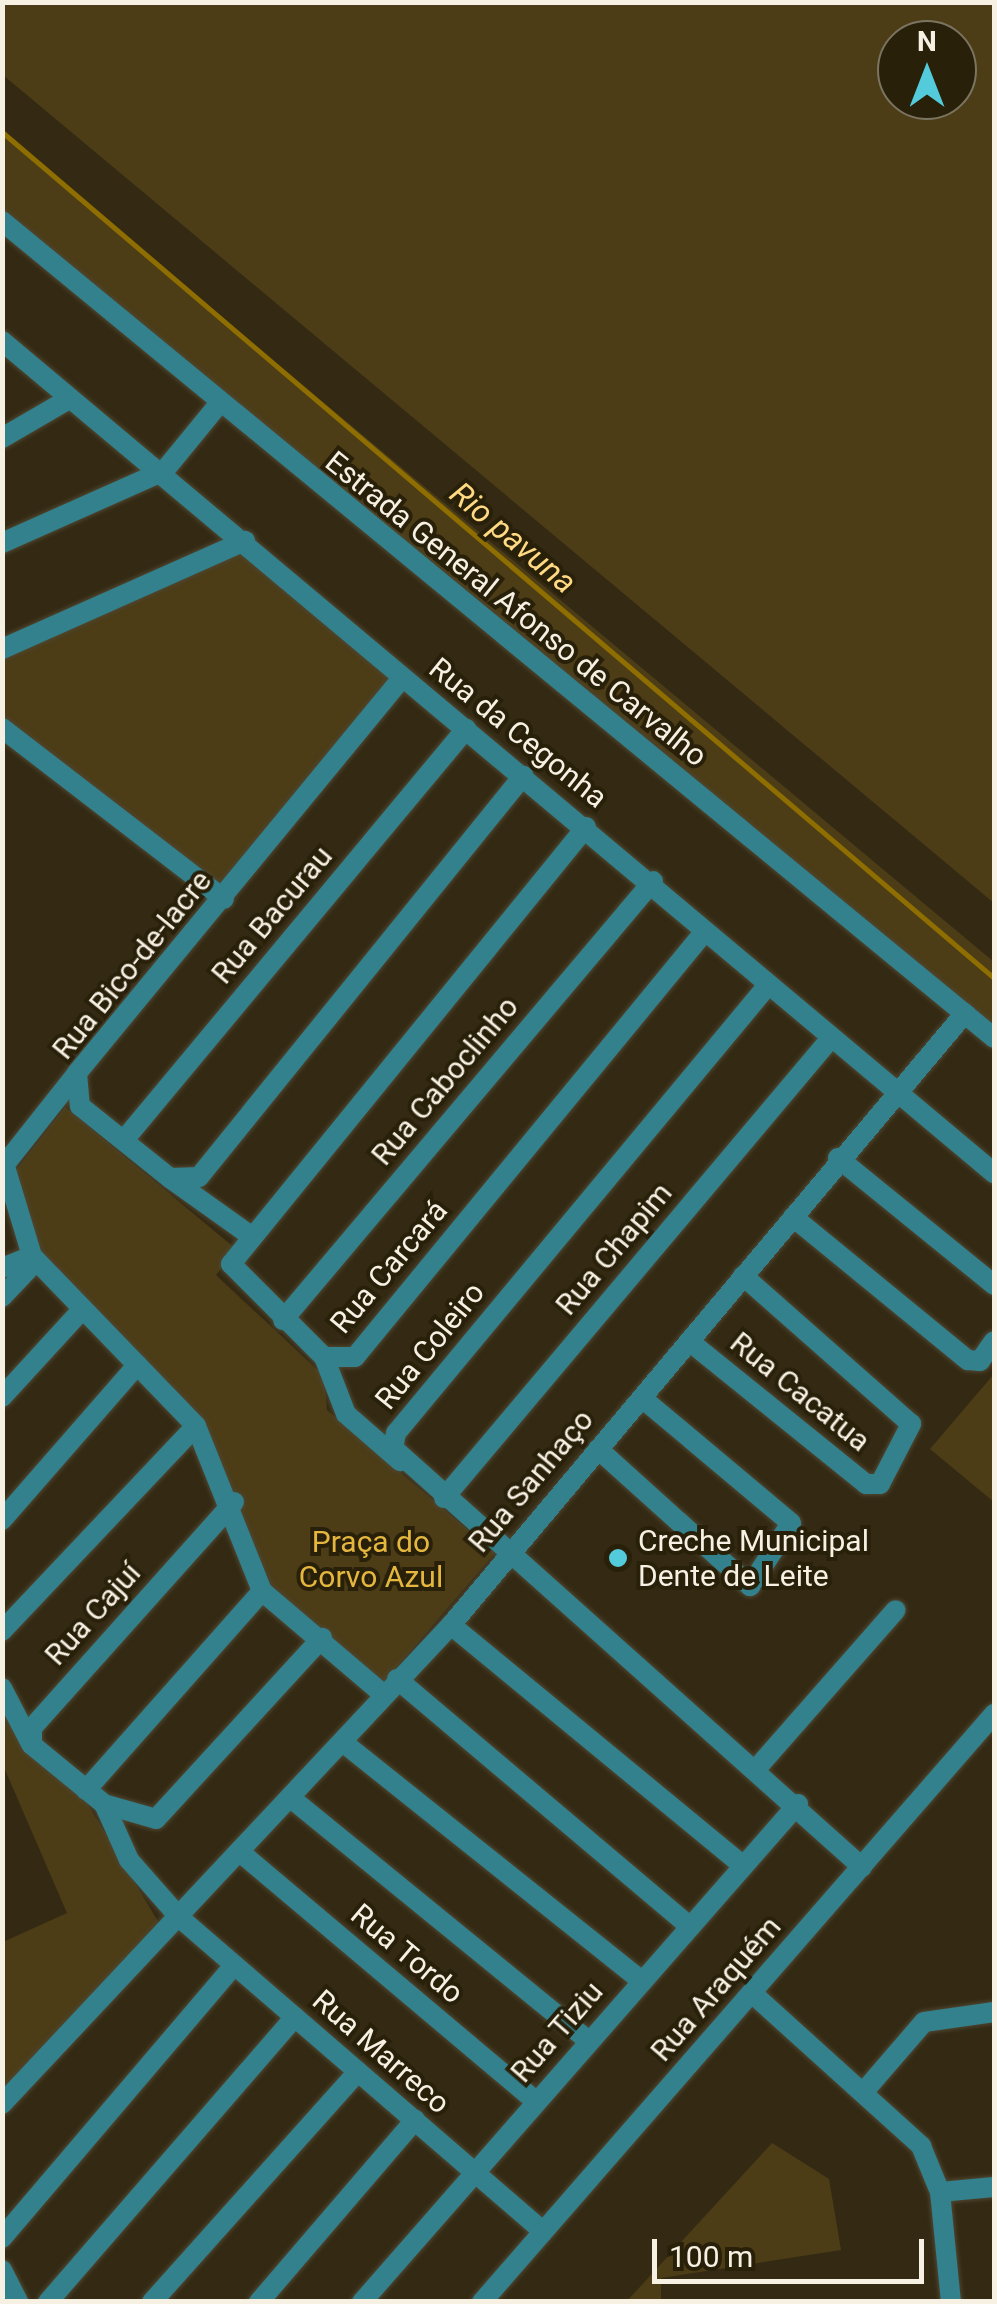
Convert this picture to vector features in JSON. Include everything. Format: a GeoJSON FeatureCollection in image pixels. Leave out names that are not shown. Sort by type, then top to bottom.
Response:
{"type":"FeatureCollection","features":[{"type":"Feature","properties":{"kind":"street","name":"Estrada General Afonso de Carvalho"},"geometry":{"type":"LineString","coordinates":[[2,222],[218,405],[994,1038]]}},
{"type":"Feature","properties":{"kind":"street","name":"Rua da Cegonha"},"geometry":{"type":"LineString","coordinates":[[4,343],[164,471],[402,678],[653,881],[768,985],[994,1173]]}},
{"type":"Feature","properties":{"kind":"street"},"geometry":{"type":"LineString","coordinates":[[2,438],[70,399]]}},
{"type":"Feature","properties":{"kind":"street"},"geometry":{"type":"LineString","coordinates":[[2,543],[164,471],[218,405]]}},
{"type":"Feature","properties":{"kind":"street"},"geometry":{"type":"LineString","coordinates":[[2,650],[244,541]]}},
{"type":"Feature","properties":{"kind":"street","name":"Rua Bico-de-lacre"},"geometry":{"type":"LineString","coordinates":[[251,1236],[80,1106],[77,1073],[402,678]]}},
{"type":"Feature","properties":{"kind":"street"},"geometry":{"type":"LineString","coordinates":[[2,728],[224,898]]}},
{"type":"Feature","properties":{"kind":"street","name":"Rua Bacurau"},"geometry":{"type":"LineString","coordinates":[[124,1140],[466,729]]}},
{"type":"Feature","properties":{"kind":"street"},"geometry":{"type":"LineString","coordinates":[[170,1178],[199,1177],[523,776]]}},
{"type":"Feature","properties":{"kind":"street","name":"Rua Carcará"},"geometry":{"type":"LineString","coordinates":[[586,827],[251,1236],[231,1270],[324,1357],[356,1357],[705,931]]}},
{"type":"Feature","properties":{"kind":"street","name":"Rua Caboclinho"},"geometry":{"type":"LineString","coordinates":[[283,1320],[653,881]]}},
{"type":"Feature","properties":{"kind":"street","name":"Rua Coleiro"},"geometry":{"type":"LineString","coordinates":[[768,985],[396,1433],[400,1462],[758,1768],[862,1867]]}},
{"type":"Feature","properties":{"kind":"street","name":"Rua Sanhaço"},"geometry":{"type":"LineString","coordinates":[[2,2104],[452,1625],[838,1158],[965,1013]]}},
{"type":"Feature","properties":{"kind":"street","name":"Rua Chapim"},"geometry":{"type":"LineString","coordinates":[[444,1498],[831,1038]]}},
{"type":"Feature","properties":{"kind":"street"},"geometry":{"type":"LineString","coordinates":[[77,1073],[4,1164],[34,1259],[79,1313],[196,1426],[234,1502],[262,1591],[390,1687],[690,1927]]}},
{"type":"Feature","properties":{"kind":"street"},"geometry":{"type":"LineString","coordinates":[[838,1158],[994,1285]]}},
{"type":"Feature","properties":{"kind":"street"},"geometry":{"type":"LineString","coordinates":[[792,1217],[968,1360],[980,1361],[994,1342]]}},
{"type":"Feature","properties":{"kind":"street"},"geometry":{"type":"LineString","coordinates":[[2,1268],[34,1259]]}},
{"type":"Feature","properties":{"kind":"street"},"geometry":{"type":"LineString","coordinates":[[2,1296],[34,1259]]}},
{"type":"Feature","properties":{"kind":"street","name":"Rua Cacatua"},"geometry":{"type":"LineString","coordinates":[[689,1341],[866,1484],[880,1484],[911,1424],[742,1276]]}},
{"type":"Feature","properties":{"kind":"street"},"geometry":{"type":"LineString","coordinates":[[2,1397],[79,1313]]}},
{"type":"Feature","properties":{"kind":"street"},"geometry":{"type":"LineString","coordinates":[[324,1357],[346,1414],[400,1462]]}},
{"type":"Feature","properties":{"kind":"street"},"geometry":{"type":"LineString","coordinates":[[2,1520],[137,1365]]}},
{"type":"Feature","properties":{"kind":"street"},"geometry":{"type":"LineString","coordinates":[[598,1449],[750,1586],[792,1524],[642,1398]]}},
{"type":"Feature","properties":{"kind":"street"},"geometry":{"type":"LineString","coordinates":[[2,1631],[196,1426]]}},
{"type":"Feature","properties":{"kind":"street","name":"Rua Cajuí"},"geometry":{"type":"LineString","coordinates":[[32,1746],[32,1728],[234,1502]]}},
{"type":"Feature","properties":{"kind":"street"},"geometry":{"type":"LineString","coordinates":[[86,1790],[262,1591]]}},
{"type":"Feature","properties":{"kind":"street"},"geometry":{"type":"LineString","coordinates":[[758,1768],[896,1610]]}},
{"type":"Feature","properties":{"kind":"street"},"geometry":{"type":"LineString","coordinates":[[452,1625],[744,1866]]}},
{"type":"Feature","properties":{"kind":"street"},"geometry":{"type":"LineString","coordinates":[[2,1688],[32,1746],[86,1790],[104,1804],[162,1815],[322,1638]]}},
{"type":"Feature","properties":{"kind":"street","name":"Rua Araquém"},"geometry":{"type":"LineString","coordinates":[[482,2302],[862,1867],[986,1737],[994,1714]]}},
{"type":"Feature","properties":{"kind":"street"},"geometry":{"type":"LineString","coordinates":[[344,1744],[642,1980]]}},
{"type":"Feature","properties":{"kind":"street"},"geometry":{"type":"LineString","coordinates":[[292,1799],[589,2041]]}},
{"type":"Feature","properties":{"kind":"street","name":"Rua Marreco"},"geometry":{"type":"LineString","coordinates":[[104,1804],[129,1860],[180,1918],[543,2231]]}},
{"type":"Feature","properties":{"kind":"street","name":"Rua Tiziu"},"geometry":{"type":"LineString","coordinates":[[362,2302],[798,1804]]}},
{"type":"Feature","properties":{"kind":"street","name":"Rua Tordo"},"geometry":{"type":"LineString","coordinates":[[241,1853],[536,2102]]}},
{"type":"Feature","properties":{"kind":"street"},"geometry":{"type":"LineString","coordinates":[[2,2238],[234,1965]]}},
{"type":"Feature","properties":{"kind":"street"},"geometry":{"type":"LineString","coordinates":[[753,1994],[867,2088],[910,2130],[940,2192],[951,2302]]}},
{"type":"Feature","properties":{"kind":"street"},"geometry":{"type":"LineString","coordinates":[[867,2088],[924,2022],[994,2012]]}},
{"type":"Feature","properties":{"kind":"street"},"geometry":{"type":"LineString","coordinates":[[48,2302],[295,2017]]}},
{"type":"Feature","properties":{"kind":"street"},"geometry":{"type":"LineString","coordinates":[[152,2302],[358,2072]]}},
{"type":"Feature","properties":{"kind":"street"},"geometry":{"type":"LineString","coordinates":[[259,2302],[415,2120]]}},
{"type":"Feature","properties":{"kind":"street"},"geometry":{"type":"LineString","coordinates":[[940,2192],[994,2188]]}},
{"type":"Feature","properties":{"kind":"street"},"geometry":{"type":"LineString","coordinates":[[2,2270],[18,2302]]}},
{"type":"Feature","properties":{"kind":"green space"},"geometry":{"type":"Polygon","coordinates":[[[2,3],[994,3],[994,903],[3,75],[2,3]]]}},
{"type":"Feature","properties":{"kind":"green space"},"geometry":{"type":"Polygon","coordinates":[[[2,134],[994,962],[994,1031],[3,210],[2,134]]]}},
{"type":"Feature","properties":{"kind":"green space"},"geometry":{"type":"Polygon","coordinates":[[[243,546],[397,681],[223,893],[3,721],[2,654],[243,546]]]}},
{"type":"Feature","properties":{"kind":"green space","name":"Praça do Corvo Azul"},"geometry":{"type":"Polygon","coordinates":[[[65,1107],[236,1249],[216,1275],[324,1376],[327,1410],[495,1553],[384,1682],[272,1587],[202,1419],[37,1248],[16,1170],[65,1107]]]}},
{"type":"Feature","properties":{"kind":"green space"},"geometry":{"type":"Polygon","coordinates":[[[994,1374],[994,1502],[930,1449],[994,1374]]]}},
{"type":"Feature","properties":{"kind":"green space"},"geometry":{"type":"Polygon","coordinates":[[[2,1698],[81,1793],[162,1928],[3,2094],[3,1942],[67,1913],[3,1765],[2,1698]]]}},
{"type":"Feature","properties":{"kind":"green space"},"geometry":{"type":"Polygon","coordinates":[[[772,2143],[829,2179],[841,2250],[661,2278],[661,2301],[627,2301],[772,2143]]]}},
{"type":"Feature","properties":{"kind":"waterway","name":"Rio pavuna"},"geometry":{"type":"LineString","coordinates":[[2,132],[994,978]]}},
{"type":"Feature","properties":{"kind":"place","name":"Creche Municipal Dente de Leite"},"geometry":{"type":"Point","coordinates":[618,1558]}}]}
